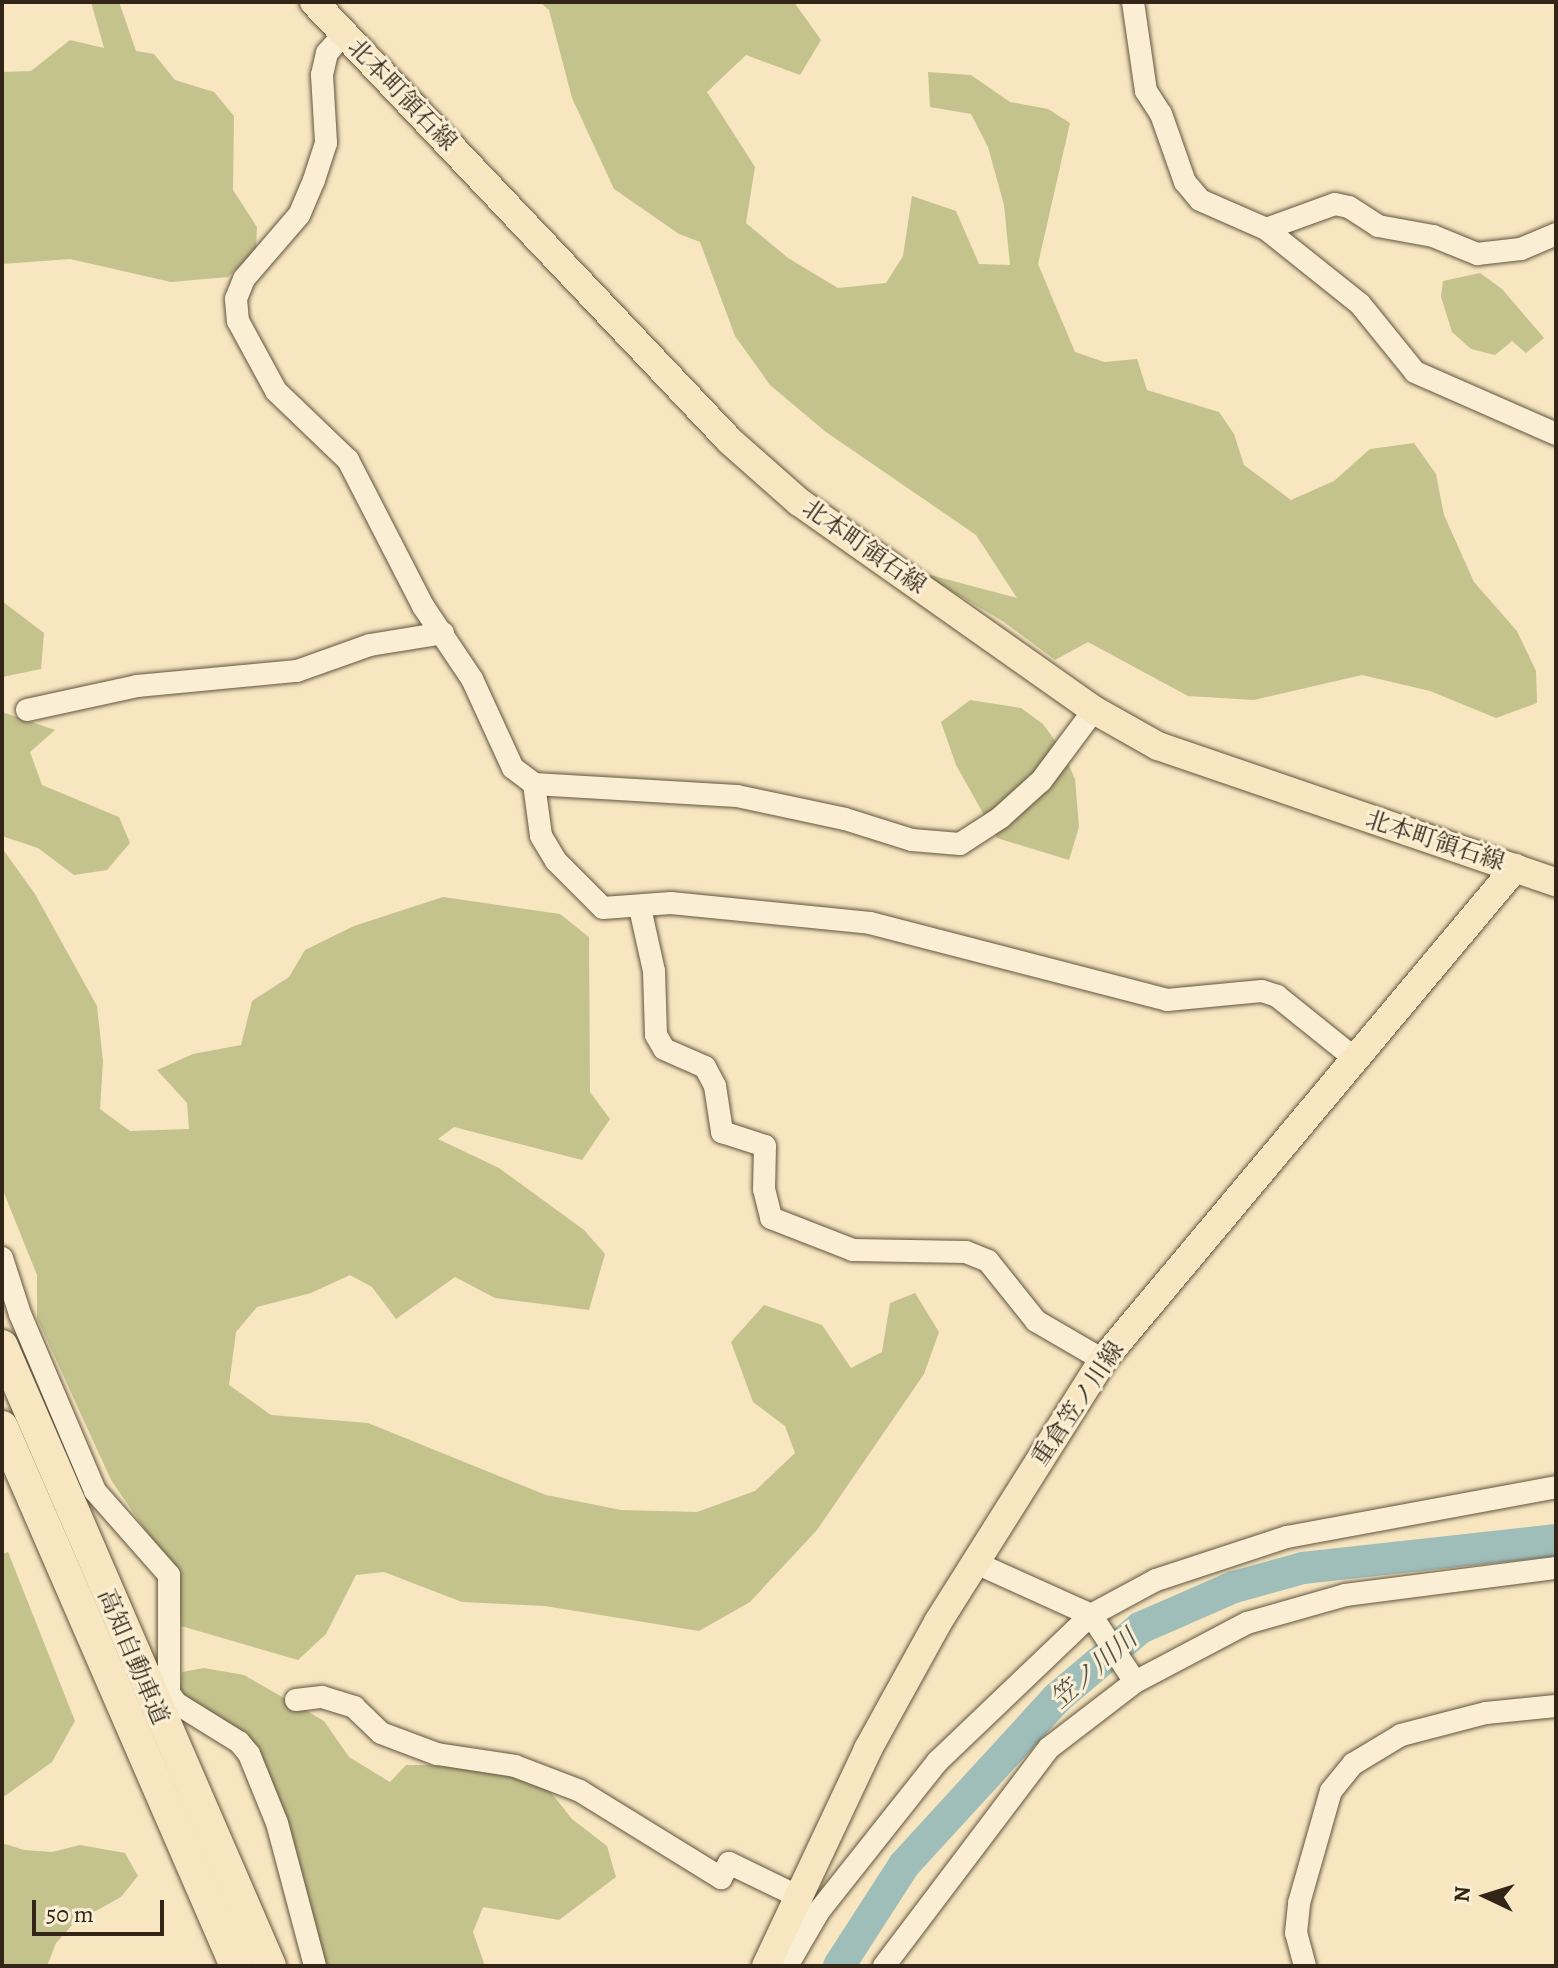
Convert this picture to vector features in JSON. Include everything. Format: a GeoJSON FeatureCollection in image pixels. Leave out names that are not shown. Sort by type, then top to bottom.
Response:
{"type":"FeatureCollection","features":[{"type":"Feature","properties":{"kind":"highway","name":"高知自動車道"},"geometry":{"type":"LineString","coordinates":[[2,1346],[87,1587],[132,1732],[236,1966]]}},
{"type":"Feature","properties":{"kind":"highway","name":"高知自動車道"},"geometry":{"type":"LineString","coordinates":[[2,1427],[174,1754],[270,1966]]}},
{"type":"Feature","properties":{"kind":"main road","name":"北本町領石線"},"geometry":{"type":"LineString","coordinates":[[314,2],[730,441],[799,502],[1094,710],[1158,746],[1556,882]]}},
{"type":"Feature","properties":{"kind":"main road","name":"重倉笠ノ川線"},"geometry":{"type":"LineString","coordinates":[[766,1966],[868,1749],[938,1622],[1103,1360],[1515,868]]}},
{"type":"Feature","properties":{"kind":"street"},"geometry":{"type":"LineString","coordinates":[[1133,2],[1146,91],[1161,114],[1185,182],[1200,200],[1266,229],[1360,304],[1415,372],[1556,434]]}},
{"type":"Feature","properties":{"kind":"street"},"geometry":{"type":"LineString","coordinates":[[344,34],[327,53],[322,75],[326,143],[314,180],[299,215],[244,279],[236,299],[238,321],[276,391],[348,460],[443,633],[472,679],[513,768],[534,784],[737,796],[833,816],[912,840],[960,844],[1000,818],[1041,781],[1094,710]]}},
{"type":"Feature","properties":{"kind":"street"},"geometry":{"type":"LineString","coordinates":[[1266,229],[1335,204],[1349,207],[1378,226],[1433,236],[1477,254],[1521,249],[1556,234]]}},
{"type":"Feature","properties":{"kind":"street"},"geometry":{"type":"LineString","coordinates":[[27,710],[137,686],[297,671],[324,666],[370,645],[443,633]]}},
{"type":"Feature","properties":{"kind":"street"},"geometry":{"type":"LineString","coordinates":[[534,784],[541,836],[556,861],[603,908],[640,908],[671,903],[870,923],[1167,1000],[1262,991],[1277,996],[1354,1058]]}},
{"type":"Feature","properties":{"kind":"street"},"geometry":{"type":"LineString","coordinates":[[640,908],[648,925],[654,971],[656,1035],[664,1049],[705,1067],[715,1086],[722,1132],[765,1146],[764,1189],[771,1218],[853,1250],[966,1252],[988,1261],[1036,1321],[1103,1360]]}},
{"type":"Feature","properties":{"kind":"street"},"geometry":{"type":"LineString","coordinates":[[2,1258],[20,1314],[95,1491],[169,1575],[169,1693],[249,1754],[277,1823],[315,1966]]}},
{"type":"Feature","properties":{"kind":"street"},"geometry":{"type":"LineString","coordinates":[[787,1966],[819,1911],[937,1762],[1093,1618],[1169,1574],[1287,1537],[1556,1487]]}},
{"type":"Feature","properties":{"kind":"street"},"geometry":{"type":"LineString","coordinates":[[976,1563],[1093,1618],[1133,1680]]}},
{"type":"Feature","properties":{"kind":"street"},"geometry":{"type":"LineString","coordinates":[[884,1966],[1049,1748],[1133,1680],[1247,1623],[1345,1595],[1556,1568]]}},
{"type":"Feature","properties":{"kind":"street"},"geometry":{"type":"LineString","coordinates":[[296,1700],[322,1697],[343,1704],[381,1733],[437,1754],[515,1766],[580,1791],[721,1878],[729,1863],[797,1896]]}},
{"type":"Feature","properties":{"kind":"street"},"geometry":{"type":"LineString","coordinates":[[1305,1966],[1296,1933],[1299,1903],[1331,1791],[1353,1764],[1401,1735],[1486,1713],[1556,1706]]}},
{"type":"Feature","properties":{"kind":"shaded area"},"geometry":{"type":"Polygon","coordinates":[[[91,2],[119,2],[136,51],[154,54],[175,80],[214,92],[234,116],[233,190],[257,227],[256,250],[228,277],[171,282],[70,259],[2,264],[2,72],[31,71],[70,40],[104,48],[91,2]]]}},
{"type":"Feature","properties":{"kind":"shaded area"},"geometry":{"type":"Polygon","coordinates":[[[540,2],[794,2],[821,40],[800,75],[746,55],[707,92],[755,167],[746,223],[788,258],[838,288],[886,283],[903,256],[912,196],[956,211],[979,264],[1010,265],[1004,205],[988,147],[971,114],[930,107],[928,72],[971,75],[1010,102],[1048,109],[1070,123],[1038,264],[1075,352],[1104,362],[1137,359],[1147,390],[1219,412],[1234,434],[1244,465],[1291,500],[1334,481],[1370,449],[1414,443],[1436,474],[1444,515],[1474,582],[1517,631],[1536,671],[1537,703],[1496,718],[1430,691],[1362,675],[1254,700],[1188,696],[1088,642],[1055,660],[1004,622],[919,572],[1017,598],[976,535],[826,432],[770,385],[735,336],[700,242],[679,234],[614,189],[572,98],[549,10],[540,2]]]}},
{"type":"Feature","properties":{"kind":"shaded area"},"geometry":{"type":"Polygon","coordinates":[[[1480,273],[1502,289],[1544,338],[1526,353],[1512,341],[1495,355],[1471,349],[1452,332],[1441,297],[1443,281],[1480,273]]]}},
{"type":"Feature","properties":{"kind":"shaded area"},"geometry":{"type":"Polygon","coordinates":[[[2,601],[44,633],[41,669],[2,677],[2,601]]]}},
{"type":"Feature","properties":{"kind":"shaded area"},"geometry":{"type":"Polygon","coordinates":[[[970,700],[1021,708],[1043,724],[1062,750],[1075,779],[1079,827],[1069,860],[997,838],[956,765],[941,722],[970,700]]]}},
{"type":"Feature","properties":{"kind":"shaded area"},"geometry":{"type":"Polygon","coordinates":[[[2,712],[55,730],[30,752],[42,785],[119,817],[130,843],[107,870],[74,875],[38,848],[2,836],[2,712]]]}},
{"type":"Feature","properties":{"kind":"shaded area"},"geometry":{"type":"Polygon","coordinates":[[[2,848],[35,894],[97,1006],[103,1061],[100,1109],[130,1131],[189,1129],[187,1103],[157,1070],[193,1054],[241,1045],[252,1001],[289,977],[305,950],[354,926],[443,897],[560,914],[589,937],[590,1092],[610,1119],[582,1160],[454,1127],[438,1139],[499,1168],[584,1230],[605,1254],[589,1310],[495,1298],[455,1277],[396,1319],[372,1287],[350,1275],[311,1293],[257,1307],[236,1332],[229,1385],[271,1415],[368,1423],[546,1495],[621,1510],[697,1512],[755,1491],[795,1453],[785,1426],[753,1402],[731,1342],[764,1305],[822,1325],[851,1368],[882,1352],[890,1303],[915,1293],[939,1332],[924,1374],[817,1530],[750,1602],[699,1631],[545,1606],[462,1602],[384,1572],[356,1575],[326,1634],[298,1660],[181,1626],[179,1579],[111,1480],[37,1318],[37,1275],[2,1188],[2,848]]]}},
{"type":"Feature","properties":{"kind":"shaded area"},"geometry":{"type":"Polygon","coordinates":[[[8,1552],[75,1721],[52,1762],[2,1798],[2,1554],[8,1552]]]}},
{"type":"Feature","properties":{"kind":"shaded area"},"geometry":{"type":"Polygon","coordinates":[[[204,1668],[244,1675],[324,1721],[349,1757],[390,1782],[406,1765],[491,1765],[537,1775],[572,1819],[607,1846],[616,1877],[559,1920],[483,1907],[473,1932],[485,1966],[320,1966],[251,1740],[180,1692],[182,1672],[204,1668]]]}},
{"type":"Feature","properties":{"kind":"shaded area"},"geometry":{"type":"Polygon","coordinates":[[[2,1843],[24,1850],[52,1852],[80,1845],[125,1853],[138,1876],[121,1897],[74,1923],[56,1943],[47,1966],[2,1966],[2,1843]]]}},
{"type":"Feature","properties":{"kind":"waterway","name":"笠ノ川川"},"geometry":{"type":"LineString","coordinates":[[839,1966],[904,1865],[1057,1698],[1140,1628],[1234,1587],[1303,1568],[1556,1540]]}}]}
